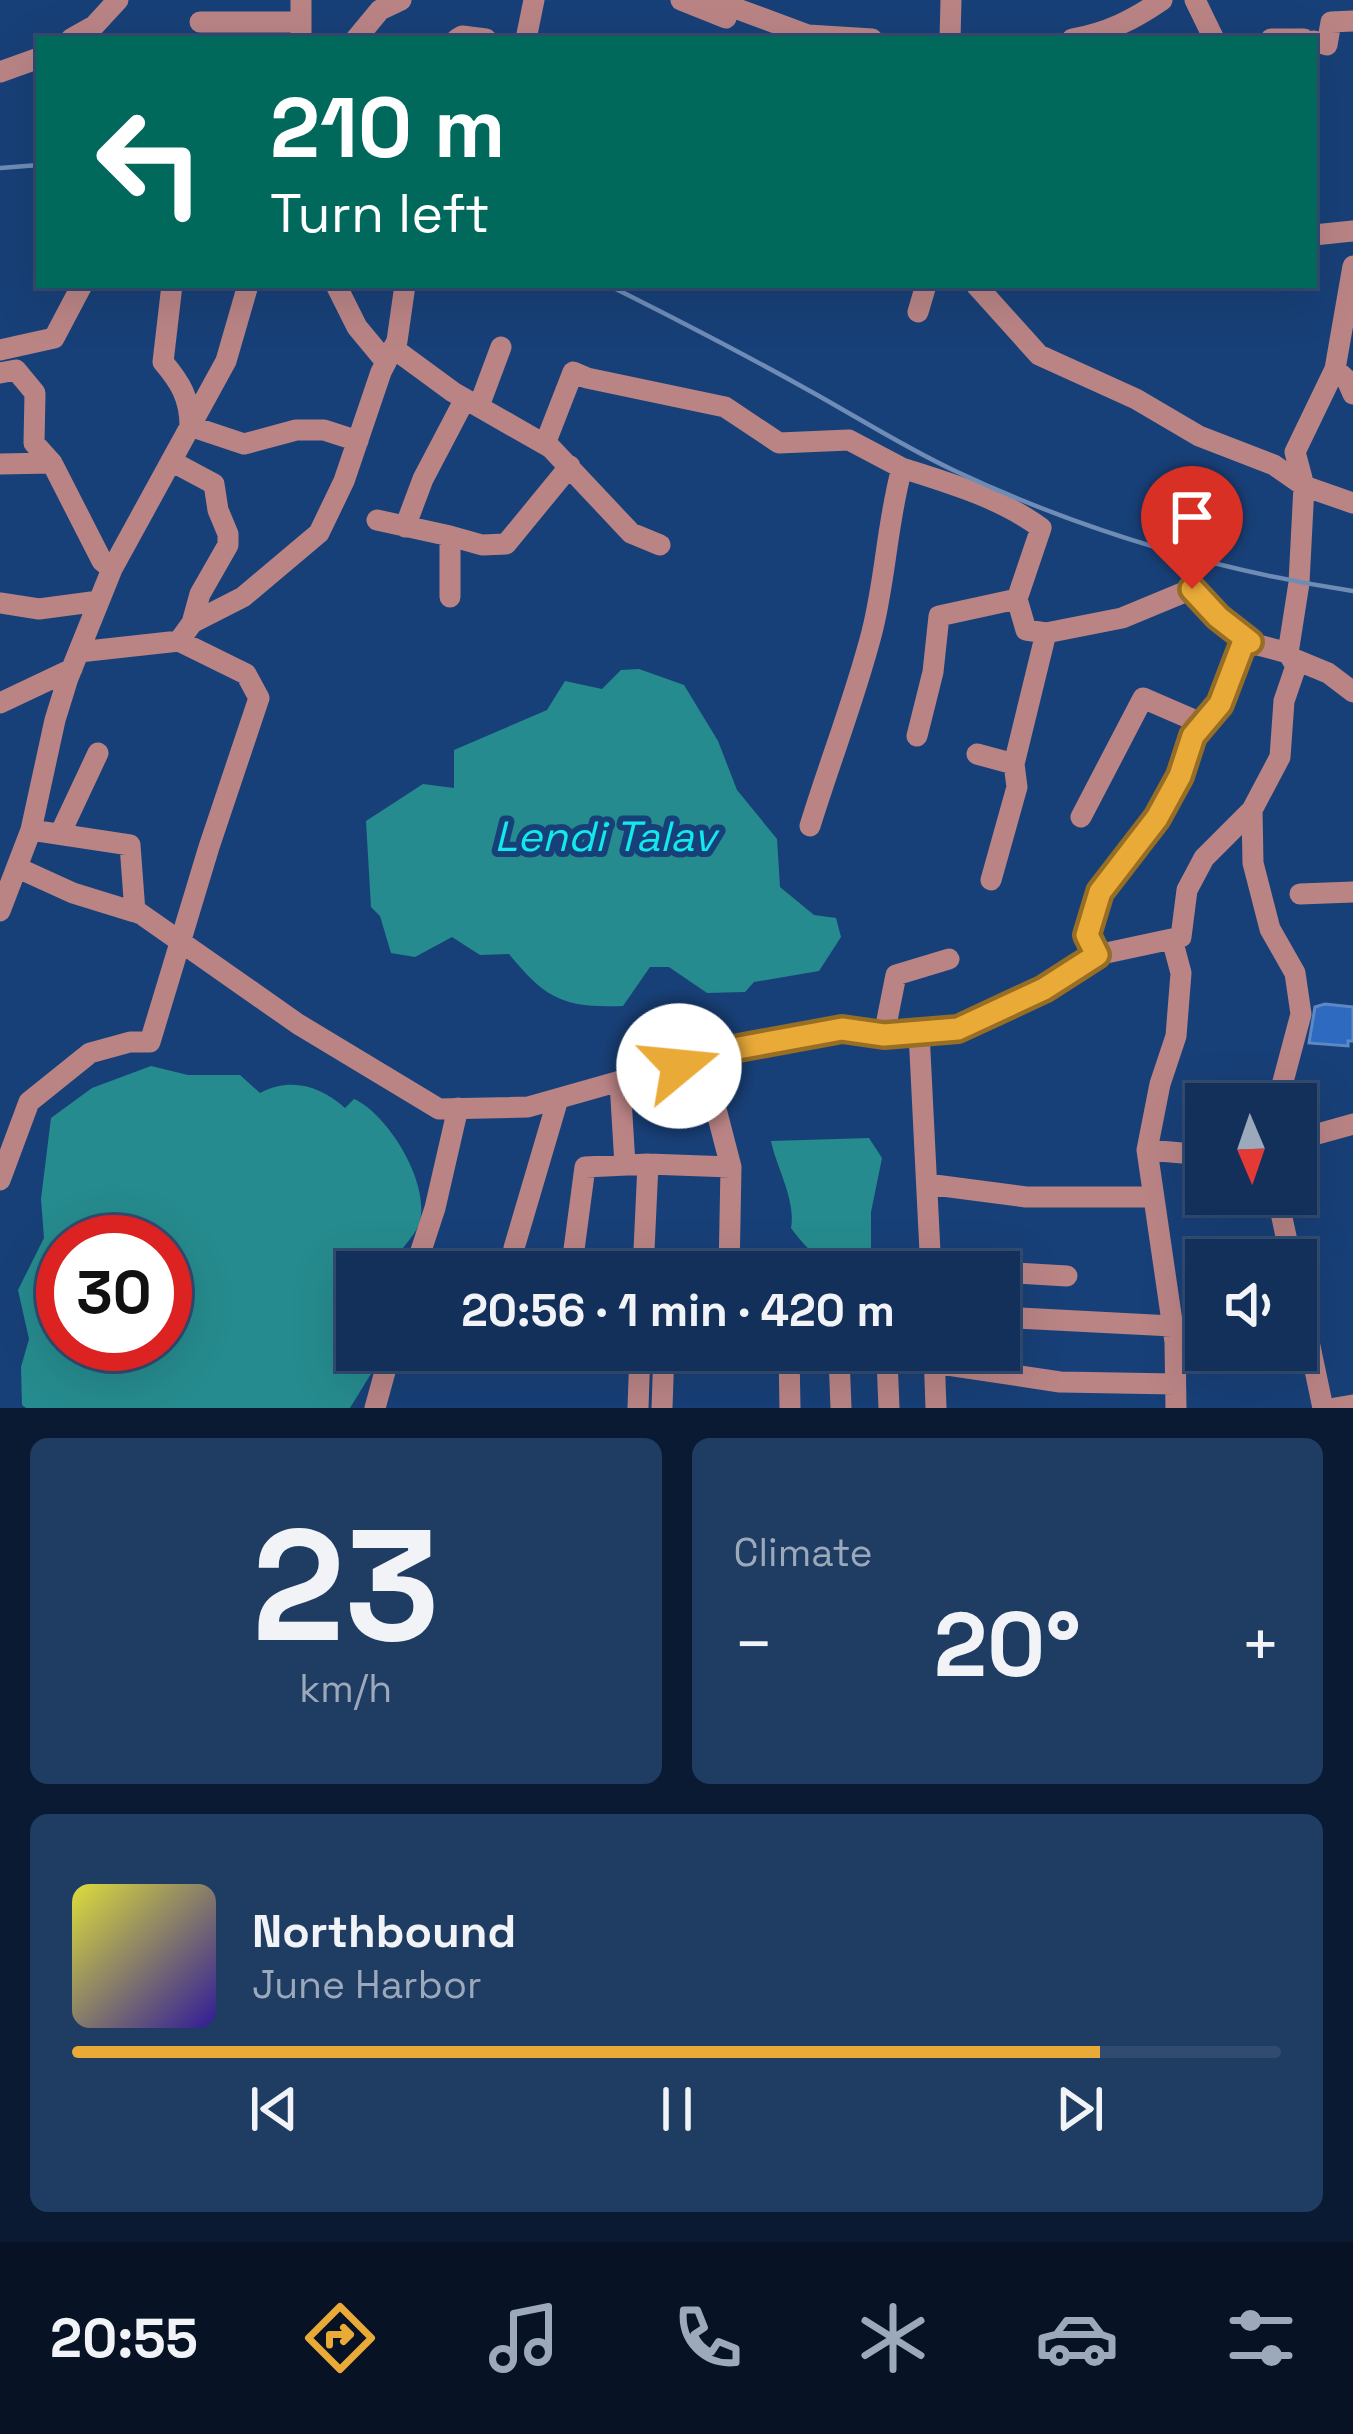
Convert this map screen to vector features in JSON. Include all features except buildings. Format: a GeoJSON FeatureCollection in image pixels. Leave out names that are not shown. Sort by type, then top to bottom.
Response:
{"type":"FeatureCollection","features":[{"type":"Feature","properties":{"kind":"street"},"geometry":{"type":"LineString","coordinates":[[76,36],[94,26],[118,0]]}},
{"type":"Feature","properties":{"kind":"street"},"geometry":{"type":"LineString","coordinates":[[358,36],[380,10],[401,0]]}},
{"type":"Feature","properties":{"kind":"street"},"geometry":{"type":"LineString","coordinates":[[527,36],[534,0]]}},
{"type":"Feature","properties":{"kind":"street"},"geometry":{"type":"LineString","coordinates":[[950,36],[951,0]]}},
{"type":"Feature","properties":{"kind":"street"},"geometry":{"type":"LineString","coordinates":[[1090,36],[1131,21],[1162,0]]}},
{"type":"Feature","properties":{"kind":"street"},"geometry":{"type":"LineString","coordinates":[[1124,36],[1181,0]]}},
{"type":"Feature","properties":{"kind":"street"},"geometry":{"type":"LineString","coordinates":[[1195,0],[1213,36]]}},
{"type":"Feature","properties":{"kind":"street"},"geometry":{"type":"LineString","coordinates":[[694,1],[805,36]]}},
{"type":"Feature","properties":{"kind":"street"},"geometry":{"type":"LineString","coordinates":[[694,1],[776,36]]}},
{"type":"Feature","properties":{"kind":"street"},"geometry":{"type":"LineString","coordinates":[[200,22],[301,20]]}},
{"type":"Feature","properties":{"kind":"street"},"geometry":{"type":"LineString","coordinates":[[1317,42],[1327,45],[1330,22],[1353,21]]}},
{"type":"Feature","properties":{"kind":"street"},"geometry":{"type":"LineString","coordinates":[[0,72],[36,59]]}},
{"type":"Feature","properties":{"kind":"street"},"geometry":{"type":"LineString","coordinates":[[1317,235],[1353,231]]}},
{"type":"Feature","properties":{"kind":"street"},"geometry":{"type":"LineString","coordinates":[[18,850],[73,893],[135,912],[362,1064],[439,1109],[528,1107],[703,1059],[842,1029],[884,1035],[958,1029],[1044,989],[1097,955],[1181,937],[1187,890],[1204,858],[1252,810],[1280,757],[1284,701],[1296,666],[1291,656],[1304,486],[1295,452],[1335,368],[1353,266]]}},
{"type":"Feature","properties":{"kind":"street"},"geometry":{"type":"LineString","coordinates":[[0,350],[54,338],[80,288]]}},
{"type":"Feature","properties":{"kind":"street"},"geometry":{"type":"LineString","coordinates":[[172,288],[163,362],[182,385],[190,407],[190,426]]}},
{"type":"Feature","properties":{"kind":"street"},"geometry":{"type":"LineString","coordinates":[[0,911],[75,660],[112,569],[226,361],[247,288]]}},
{"type":"Feature","properties":{"kind":"street"},"geometry":{"type":"LineString","coordinates":[[337,288],[356,327],[389,355],[545,444],[632,533],[660,545]]}},
{"type":"Feature","properties":{"kind":"street"},"geometry":{"type":"LineString","coordinates":[[0,703],[75,660],[186,632],[243,597],[319,533],[389,355],[404,288]]}},
{"type":"Feature","properties":{"kind":"street"},"geometry":{"type":"LineString","coordinates":[[918,312],[925,288]]}},
{"type":"Feature","properties":{"kind":"street"},"geometry":{"type":"LineString","coordinates":[[979,288],[1039,355],[1136,399],[1199,436],[1274,465],[1304,486],[1353,502]]}},
{"type":"Feature","properties":{"kind":"street"},"geometry":{"type":"LineString","coordinates":[[406,527],[423,479],[472,403],[501,346]]}},
{"type":"Feature","properties":{"kind":"street"},"geometry":{"type":"LineString","coordinates":[[1335,368],[1353,394]]}},
{"type":"Feature","properties":{"kind":"street"},"geometry":{"type":"LineString","coordinates":[[0,373],[16,370],[35,393],[34,443],[52,463],[102,562],[112,569]]}},
{"type":"Feature","properties":{"kind":"street"},"geometry":{"type":"LineString","coordinates":[[545,444],[573,372],[725,406],[779,443],[849,440],[902,468],[950,483],[1026,517],[1041,528],[1017,599],[1026,629],[1046,633],[1122,618],[1192,589],[1250,642]]}},
{"type":"Feature","properties":{"kind":"street"},"geometry":{"type":"LineString","coordinates":[[190,426],[244,444],[296,430],[324,430],[358,441]]}},
{"type":"Feature","properties":{"kind":"street"},"geometry":{"type":"LineString","coordinates":[[171,461],[214,484],[228,534],[228,545],[200,594],[186,632]]}},
{"type":"Feature","properties":{"kind":"street"},"geometry":{"type":"LineString","coordinates":[[0,464],[52,463]]}},
{"type":"Feature","properties":{"kind":"street"},"geometry":{"type":"LineString","coordinates":[[376,520],[482,545],[506,544],[570,466]]}},
{"type":"Feature","properties":{"kind":"street"},"geometry":{"type":"LineString","coordinates":[[810,826],[872,632],[884,579],[890,511],[902,468]]}},
{"type":"Feature","properties":{"kind":"street"},"geometry":{"type":"LineString","coordinates":[[450,536],[450,597]]}},
{"type":"Feature","properties":{"kind":"street"},"geometry":{"type":"LineString","coordinates":[[917,736],[933,672],[939,616],[1017,599]]}},
{"type":"Feature","properties":{"kind":"street"},"geometry":{"type":"LineString","coordinates":[[0,603],[39,609],[99,601]]}},
{"type":"Feature","properties":{"kind":"street"},"geometry":{"type":"LineString","coordinates":[[0,1180],[29,1102],[90,1053],[130,1042],[150,1042],[208,847],[260,698],[246,674],[186,632]]}},
{"type":"Feature","properties":{"kind":"street"},"geometry":{"type":"LineString","coordinates":[[991,880],[1017,787],[1014,764],[1046,633]]}},
{"type":"Feature","properties":{"kind":"street"},"geometry":{"type":"LineString","coordinates":[[1097,955],[1087,935],[1100,892],[1157,818],[1180,776],[1193,736],[1220,704],[1244,641],[1328,673],[1353,692]]}},
{"type":"Feature","properties":{"kind":"street"},"geometry":{"type":"LineString","coordinates":[[1081,817],[1143,698],[1204,724]]}},
{"type":"Feature","properties":{"kind":"street"},"geometry":{"type":"LineString","coordinates":[[60,834],[98,753]]}},
{"type":"Feature","properties":{"kind":"street"},"geometry":{"type":"LineString","coordinates":[[977,754],[1014,764]]}},
{"type":"Feature","properties":{"kind":"street"},"geometry":{"type":"LineString","coordinates":[[1252,810],[1253,863],[1270,928],[1295,974],[1300,1014],[1282,1083]]}},
{"type":"Feature","properties":{"kind":"street"},"geometry":{"type":"LineString","coordinates":[[18,850],[60,834],[130,844],[135,912]]}},
{"type":"Feature","properties":{"kind":"street"},"geometry":{"type":"LineString","coordinates":[[1300,894],[1353,892]]}},
{"type":"Feature","properties":{"kind":"street"},"geometry":{"type":"LineString","coordinates":[[1172,939],[1181,973],[1176,1036],[1160,1084],[1147,1150],[1172,1326],[1176,1408]]}},
{"type":"Feature","properties":{"kind":"street"},"geometry":{"type":"LineString","coordinates":[[884,1035],[896,975],[949,959]]}},
{"type":"Feature","properties":{"kind":"street"},"geometry":{"type":"LineString","coordinates":[[920,1032],[930,1251]]}},
{"type":"Feature","properties":{"kind":"street"},"geometry":{"type":"LineString","coordinates":[[703,1059],[730,1168],[730,1251]]}},
{"type":"Feature","properties":{"kind":"street"},"geometry":{"type":"LineString","coordinates":[[620,1082],[636,1165],[642,1251]]}},
{"type":"Feature","properties":{"kind":"street"},"geometry":{"type":"LineString","coordinates":[[514,1248],[558,1099]]}},
{"type":"Feature","properties":{"kind":"street"},"geometry":{"type":"LineString","coordinates":[[421,1251],[458,1108]]}},
{"type":"Feature","properties":{"kind":"street"},"geometry":{"type":"LineString","coordinates":[[1317,1134],[1353,1124]]}},
{"type":"Feature","properties":{"kind":"street"},"geometry":{"type":"LineString","coordinates":[[1147,1150],[1185,1153]]}},
{"type":"Feature","properties":{"kind":"street"},"geometry":{"type":"LineString","coordinates":[[574,1251],[585,1167],[730,1168]]}},
{"type":"Feature","properties":{"kind":"street"},"geometry":{"type":"LineString","coordinates":[[927,1184],[1026,1197],[1154,1197]]}},
{"type":"Feature","properties":{"kind":"street"},"geometry":{"type":"LineString","coordinates":[[1020,1273],[1066,1276]]}},
{"type":"Feature","properties":{"kind":"street"},"geometry":{"type":"LineString","coordinates":[[1020,1318],[1172,1326]]}},
{"type":"Feature","properties":{"kind":"street"},"geometry":{"type":"LineString","coordinates":[[375,1408],[385,1371]]}},
{"type":"Feature","properties":{"kind":"street"},"geometry":{"type":"LineString","coordinates":[[638,1408],[639,1371]]}},
{"type":"Feature","properties":{"kind":"street"},"geometry":{"type":"LineString","coordinates":[[662,1408],[663,1371]]}},
{"type":"Feature","properties":{"kind":"street"},"geometry":{"type":"LineString","coordinates":[[789,1371],[790,1408]]}},
{"type":"Feature","properties":{"kind":"street"},"geometry":{"type":"LineString","coordinates":[[840,1371],[842,1408]]}},
{"type":"Feature","properties":{"kind":"street"},"geometry":{"type":"LineString","coordinates":[[887,1371],[889,1408]]}},
{"type":"Feature","properties":{"kind":"street"},"geometry":{"type":"LineString","coordinates":[[935,1371],[936,1408]]}},
{"type":"Feature","properties":{"kind":"street"},"geometry":{"type":"LineString","coordinates":[[1007,1371],[1060,1382],[1175,1384]]}},
{"type":"Feature","properties":{"kind":"street"},"geometry":{"type":"LineString","coordinates":[[1315,1371],[1323,1408]]}},
{"type":"Feature","properties":{"kind":"street"},"geometry":{"type":"LineString","coordinates":[[1335,1408],[1353,1406]]}},
{"type":"Feature","properties":{"kind":"water","name":"Lendi Talav"},"geometry":{"type":"Polygon","coordinates":[[[639,669],[684,685],[718,741],[737,790],[777,839],[780,887],[814,915],[836,918],[841,937],[819,971],[754,982],[745,992],[707,993],[669,967],[650,967],[623,1006],[602,1006],[557,998],[509,954],[480,955],[452,937],[415,957],[391,953],[380,916],[371,907],[366,821],[423,784],[454,788],[454,750],[547,710],[565,681],[602,689],[621,670],[639,669]]]}},
{"type":"Feature","properties":{"kind":"water"},"geometry":{"type":"Polygon","coordinates":[[[151,1066],[188,1075],[240,1075],[260,1093],[305,1086],[345,1108],[354,1099],[380,1119],[413,1171],[421,1208],[419,1224],[402,1251],[336,1251],[336,1371],[373,1371],[350,1408],[22,1405],[21,1367],[29,1339],[18,1290],[36,1254],[36,1371],[192,1371],[192,1215],[42,1215],[51,1118],[92,1088],[151,1066]]]}},
{"type":"Feature","properties":{"kind":"water"},"geometry":{"type":"Polygon","coordinates":[[[869,1138],[882,1158],[871,1212],[871,1251],[812,1251],[806,1246],[791,1228],[788,1196],[771,1141],[869,1138]]]}},
{"type":"Feature","properties":{"kind":"railway"},"geometry":{"type":"LineString","coordinates":[[0,168],[36,165]]}},
{"type":"Feature","properties":{"kind":"railway"},"geometry":{"type":"LineString","coordinates":[[614,288],[917,452],[1001,492],[1149,545],[1250,572],[1353,591]]}},
{"type":"Feature","properties":{"kind":"route"},"geometry":{"type":"LineString","coordinates":[[679,1066],[733,1049],[842,1029],[884,1035],[958,1029],[1044,989],[1097,955],[1087,935],[1100,892],[1157,818],[1180,776],[1193,736],[1220,704],[1244,641],[1250,642],[1192,589]]}}]}
